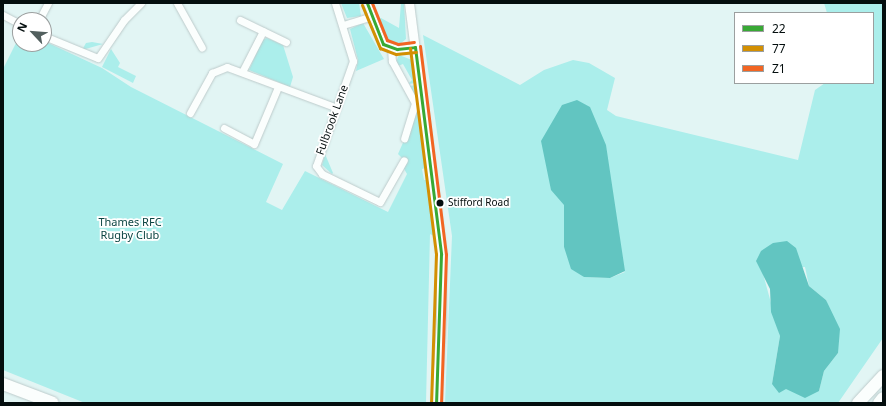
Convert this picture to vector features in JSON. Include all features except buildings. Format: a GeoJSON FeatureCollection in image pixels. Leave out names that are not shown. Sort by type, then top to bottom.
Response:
{"type":"FeatureCollection","features":[{"type":"Feature","properties":{"kind":"highway"},"geometry":{"type":"LineString","coordinates":[[858,403],[883,376]]}},
{"type":"Feature","properties":{"kind":"highway"},"geometry":{"type":"LineString","coordinates":[[3,384],[53,403]]}},
{"type":"Feature","properties":{"kind":"highway"},"geometry":{"type":"LineString","coordinates":[[862,403],[871,390]]}},
{"type":"Feature","properties":{"kind":"highway"},"geometry":{"type":"LineString","coordinates":[[3,391],[31,403]]}},
{"type":"Feature","properties":{"kind":"highway"},"geometry":{"type":"LineString","coordinates":[[879,403],[883,398]]}},
{"type":"Feature","properties":{"kind":"main road"},"geometry":{"type":"LineString","coordinates":[[409,3],[441,254],[441,317],[436,403]]}},
{"type":"Feature","properties":{"kind":"street"},"geometry":{"type":"LineString","coordinates":[[43,12],[48,3]]}},
{"type":"Feature","properties":{"kind":"street"},"geometry":{"type":"LineString","coordinates":[[52,39],[98,58],[124,20],[141,3]]}},
{"type":"Feature","properties":{"kind":"street"},"geometry":{"type":"LineString","coordinates":[[177,3],[202,48]]}},
{"type":"Feature","properties":{"kind":"street","name":"Fulbrook Lane"},"geometry":{"type":"LineString","coordinates":[[335,3],[353,61],[316,166],[322,174],[380,202],[404,160]]}},
{"type":"Feature","properties":{"kind":"street"},"geometry":{"type":"LineString","coordinates":[[367,3],[370,17],[383,44],[391,48],[415,47]]}},
{"type":"Feature","properties":{"kind":"street"},"geometry":{"type":"LineString","coordinates":[[3,15],[12,20]]}},
{"type":"Feature","properties":{"kind":"street"},"geometry":{"type":"LineString","coordinates":[[343,25],[370,17]]}},
{"type":"Feature","properties":{"kind":"street"},"geometry":{"type":"LineString","coordinates":[[240,20],[286,42]]}},
{"type":"Feature","properties":{"kind":"street"},"geometry":{"type":"LineString","coordinates":[[242,72],[263,31]]}},
{"type":"Feature","properties":{"kind":"street"},"geometry":{"type":"LineString","coordinates":[[391,48],[392,60],[415,103],[404,138]]}},
{"type":"Feature","properties":{"kind":"street"},"geometry":{"type":"LineString","coordinates":[[190,113],[212,73],[227,67],[337,108]]}},
{"type":"Feature","properties":{"kind":"street"},"geometry":{"type":"LineString","coordinates":[[224,128],[254,144],[278,87]]}},
{"type":"Feature","properties":{"kind":"green space"},"geometry":{"type":"Polygon","coordinates":[[[341,3],[359,3],[361,16],[347,18],[341,3]]]}},
{"type":"Feature","properties":{"kind":"green space"},"geometry":{"type":"Polygon","coordinates":[[[401,3],[404,3],[406,39],[400,44],[386,39],[375,21],[381,18],[399,28],[401,3]]]}},
{"type":"Feature","properties":{"kind":"green space"},"geometry":{"type":"Polygon","coordinates":[[[824,3],[883,3],[883,338],[838,403],[445,403],[452,236],[423,35],[520,85],[544,70],[573,60],[589,63],[615,78],[607,110],[616,116],[798,160],[815,90],[824,84],[874,84],[874,12],[827,12],[824,3]],[[564,205],[564,247],[584,277],[610,278],[625,272],[564,205]],[[805,267],[762,270],[780,336],[772,384],[819,391],[824,371],[838,353],[826,300],[809,286],[805,267]]]}},
{"type":"Feature","properties":{"kind":"green space"},"geometry":{"type":"Polygon","coordinates":[[[363,23],[384,59],[356,71],[358,60],[350,29],[363,23]]]}},
{"type":"Feature","properties":{"kind":"green space"},"geometry":{"type":"Polygon","coordinates":[[[267,38],[283,45],[293,77],[290,87],[249,70],[262,40],[267,38]]]}},
{"type":"Feature","properties":{"kind":"green space"},"geometry":{"type":"Polygon","coordinates":[[[92,42],[103,44],[82,50],[86,43],[92,42]]]}},
{"type":"Feature","properties":{"kind":"green space","name":"Thames RFC Rugby Club"},"geometry":{"type":"Polygon","coordinates":[[[52,45],[102,68],[131,87],[283,164],[266,202],[282,210],[305,171],[388,212],[407,174],[403,167],[406,162],[398,154],[417,111],[409,86],[417,85],[425,168],[422,169],[424,180],[427,180],[434,236],[430,234],[426,403],[85,403],[3,370],[3,69],[12,51],[52,52],[52,45]]]}},
{"type":"Feature","properties":{"kind":"green space"},"geometry":{"type":"Polygon","coordinates":[[[111,49],[120,63],[118,67],[136,76],[133,83],[102,67],[111,49]]]}},
{"type":"Feature","properties":{"kind":"green space"},"geometry":{"type":"Polygon","coordinates":[[[399,55],[412,60],[416,83],[408,84],[412,80],[403,64],[398,66],[396,62],[399,55]]]}},
{"type":"Feature","properties":{"kind":"green space"},"geometry":{"type":"Polygon","coordinates":[[[325,154],[333,173],[332,174],[322,165],[325,154]]]}},
{"type":"Feature","properties":{"kind":"shaded area"},"geometry":{"type":"Polygon","coordinates":[[[577,100],[590,107],[606,145],[625,271],[610,278],[584,277],[571,269],[564,247],[564,205],[551,190],[541,141],[562,105],[577,100]]]}},
{"type":"Feature","properties":{"kind":"shaded area"},"geometry":{"type":"Polygon","coordinates":[[[787,241],[796,248],[809,286],[826,300],[840,329],[838,353],[824,371],[819,391],[805,398],[786,389],[779,393],[772,384],[780,336],[771,312],[770,289],[756,261],[761,251],[773,243],[787,241]]]}},
{"type":"Feature","properties":{"kind":"transit line","name":"22"},"geometry":{"type":"LineString","coordinates":[[367,3],[383,44],[397,49],[415,47]]}},
{"type":"Feature","properties":{"kind":"transit line","name":"Z1"},"geometry":{"type":"LineString","coordinates":[[372,3],[387,40],[398,44],[414,42]]}},
{"type":"Feature","properties":{"kind":"transit line","name":"77"},"geometry":{"type":"LineString","coordinates":[[362,5],[380,48],[396,54],[416,52]]}},
{"type":"Feature","properties":{"kind":"transit line","name":"Z1"},"geometry":{"type":"LineString","coordinates":[[420,46],[446,254],[441,403]]}},
{"type":"Feature","properties":{"kind":"transit line","name":"22"},"geometry":{"type":"LineString","coordinates":[[415,47],[441,254],[436,403]]}},
{"type":"Feature","properties":{"kind":"transit line","name":"77"},"geometry":{"type":"LineString","coordinates":[[410,48],[436,254],[431,403]]}},
{"type":"Feature","properties":{"kind":"place","name":"Stifford Road"},"geometry":{"type":"Point","coordinates":[440,203]}}]}
